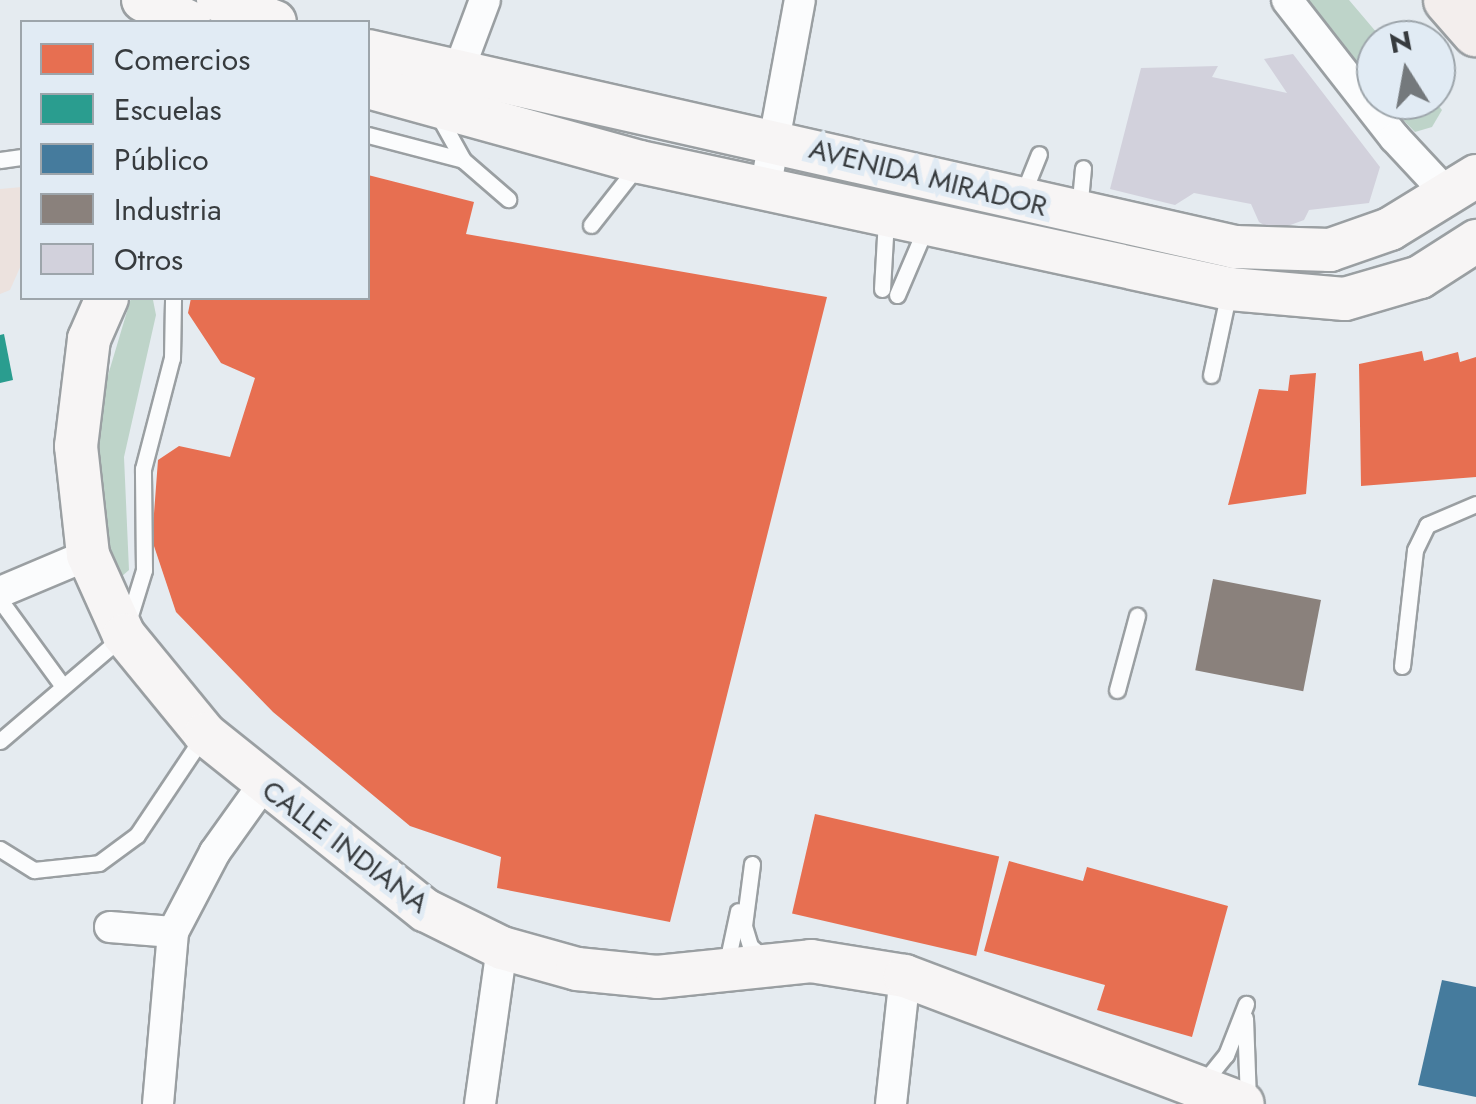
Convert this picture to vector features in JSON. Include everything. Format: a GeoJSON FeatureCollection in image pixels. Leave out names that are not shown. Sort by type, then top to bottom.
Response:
{"type":"FeatureCollection","features":[{"type":"Feature","properties":{"kind":"main road"},"geometry":{"type":"LineString","coordinates":[[143,0],[185,20]]}},
{"type":"Feature","properties":{"kind":"main road"},"geometry":{"type":"LineString","coordinates":[[1448,0],[1476,32]]}},
{"type":"Feature","properties":{"kind":"main road","name":"AVENIDA MIRADOR"},"geometry":{"type":"LineString","coordinates":[[370,52],[446,93],[640,162],[1230,290],[1345,299],[1420,277],[1476,241]]}},
{"type":"Feature","properties":{"kind":"main road","name":"AVENIDA MIRADOR"},"geometry":{"type":"LineString","coordinates":[[370,87],[446,93],[773,141],[1079,215],[1234,247],[1330,250],[1390,230],[1463,187]]}},
{"type":"Feature","properties":{"kind":"main road","name":"CALLE INDIANA"},"geometry":{"type":"LineString","coordinates":[[107,300],[90,339],[79,394],[76,446],[88,556],[124,634],[204,734],[263,786],[425,910],[502,948],[576,970],[657,976],[811,961],[906,976],[1194,1097],[1246,1104]]}},
{"type":"Feature","properties":{"kind":"street"},"geometry":{"type":"LineString","coordinates":[[446,93],[484,0]]}},
{"type":"Feature","properties":{"kind":"street"},"geometry":{"type":"LineString","coordinates":[[765,190],[800,0]]}},
{"type":"Feature","properties":{"kind":"street"},"geometry":{"type":"LineString","coordinates":[[1288,0],[1463,187]]}},
{"type":"Feature","properties":{"kind":"street"},"geometry":{"type":"LineString","coordinates":[[0,592],[88,556]]}},
{"type":"Feature","properties":{"kind":"street"},"geometry":{"type":"LineString","coordinates":[[158,1104],[173,932],[215,852],[263,786]]}},
{"type":"Feature","properties":{"kind":"street"},"geometry":{"type":"LineString","coordinates":[[110,927],[173,932]]}},
{"type":"Feature","properties":{"kind":"street"},"geometry":{"type":"LineString","coordinates":[[480,1104],[502,948]]}},
{"type":"Feature","properties":{"kind":"street"},"geometry":{"type":"LineString","coordinates":[[891,1104],[906,976]]}},
{"type":"Feature","properties":{"kind":"lane"},"geometry":{"type":"LineString","coordinates":[[446,93],[464,160]]}},
{"type":"Feature","properties":{"kind":"lane"},"geometry":{"type":"LineString","coordinates":[[370,136],[464,160],[508,199]]}},
{"type":"Feature","properties":{"kind":"lane"},"geometry":{"type":"LineString","coordinates":[[1019,201],[1039,154]]}},
{"type":"Feature","properties":{"kind":"lane"},"geometry":{"type":"LineString","coordinates":[[591,224],[640,162]]}},
{"type":"Feature","properties":{"kind":"lane"},"geometry":{"type":"LineString","coordinates":[[1079,215],[1083,168]]}},
{"type":"Feature","properties":{"kind":"lane"},"geometry":{"type":"LineString","coordinates":[[906,222],[890,292],[906,222]]}},
{"type":"Feature","properties":{"kind":"lane"},"geometry":{"type":"LineString","coordinates":[[1211,375],[1230,290]]}},
{"type":"Feature","properties":{"kind":"lane"},"geometry":{"type":"LineString","coordinates":[[3,731],[124,634],[144,570],[143,469],[172,358],[173,300]]}},
{"type":"Feature","properties":{"kind":"lane"},"geometry":{"type":"LineString","coordinates":[[1402,666],[1415,550],[1426,525],[1476,504]]}},
{"type":"Feature","properties":{"kind":"lane"},"geometry":{"type":"LineString","coordinates":[[0,600],[62,685]]}},
{"type":"Feature","properties":{"kind":"lane"},"geometry":{"type":"LineString","coordinates":[[1117,690],[1137,616]]}},
{"type":"Feature","properties":{"kind":"lane"},"geometry":{"type":"LineString","coordinates":[[0,849],[34,870],[65,870],[109,857],[137,835],[204,734]]}},
{"type":"Feature","properties":{"kind":"lane"},"geometry":{"type":"LineString","coordinates":[[726,967],[752,864],[745,935],[768,963]]}},
{"type":"Feature","properties":{"kind":"lane"},"geometry":{"type":"LineString","coordinates":[[1194,1097],[1226,1055],[1246,1004],[1242,1054],[1246,1104]]}},
{"type":"Feature","properties":{"kind":"shaded area"},"geometry":{"type":"Polygon","coordinates":[[[20,187],[20,268],[10,290],[0,294],[0,189],[20,187]]]}},
{"type":"Feature","properties":{"kind":"green space"},"geometry":{"type":"Polygon","coordinates":[[[1296,0],[1349,0],[1366,20],[1356,20],[1356,68],[1296,0]]]}},
{"type":"Feature","properties":{"kind":"green space"},"geometry":{"type":"Polygon","coordinates":[[[1403,120],[1436,120],[1432,127],[1415,132],[1403,120]]]}},
{"type":"Feature","properties":{"kind":"green space"},"geometry":{"type":"Polygon","coordinates":[[[130,300],[153,300],[156,315],[124,457],[129,570],[121,577],[104,539],[95,475],[100,402],[130,300]]]}},
{"type":"Feature","properties":{"kind":"building: Comercios"},"geometry":{"type":"Polygon","coordinates":[[[370,176],[474,202],[466,234],[827,297],[670,922],[497,888],[501,857],[410,826],[273,712],[176,612],[152,540],[158,460],[179,446],[230,457],[255,378],[221,363],[188,313],[191,300],[370,300],[370,176]]]}},
{"type":"Feature","properties":{"kind":"building: Comercios"},"geometry":{"type":"Polygon","coordinates":[[[1422,351],[1424,361],[1458,352],[1460,362],[1476,357],[1476,477],[1361,486],[1359,364],[1422,351]]]}},
{"type":"Feature","properties":{"kind":"building: Comercios"},"geometry":{"type":"Polygon","coordinates":[[[1316,373],[1306,494],[1228,505],[1259,389],[1288,391],[1290,375],[1316,373]]]}},
{"type":"Feature","properties":{"kind":"building: Comercios"},"geometry":{"type":"Polygon","coordinates":[[[815,814],[999,857],[976,956],[792,913],[815,814]]]}},
{"type":"Feature","properties":{"kind":"building: Comercios"},"geometry":{"type":"Polygon","coordinates":[[[1009,861],[1083,881],[1087,867],[1228,906],[1192,1037],[1097,1010],[1105,985],[984,951],[1009,861]]]}},
{"type":"Feature","properties":{"kind":"building: Escuelas"},"geometry":{"type":"Polygon","coordinates":[[[4,334],[13,380],[0,383],[0,335],[4,334]]]}},
{"type":"Feature","properties":{"kind":"building: Público"},"geometry":{"type":"Polygon","coordinates":[[[1442,980],[1476,987],[1476,1097],[1418,1085],[1442,980]]]}},
{"type":"Feature","properties":{"kind":"building: Industria"},"geometry":{"type":"Polygon","coordinates":[[[1213,579],[1321,600],[1303,691],[1195,670],[1213,579]]]}},
{"type":"Feature","properties":{"kind":"building: Otros"},"geometry":{"type":"Polygon","coordinates":[[[1293,54],[1380,167],[1369,203],[1309,210],[1304,220],[1274,231],[1259,222],[1251,204],[1194,193],[1175,205],[1110,189],[1141,68],[1218,66],[1212,77],[1287,93],[1264,59],[1293,54]]]}}]}
